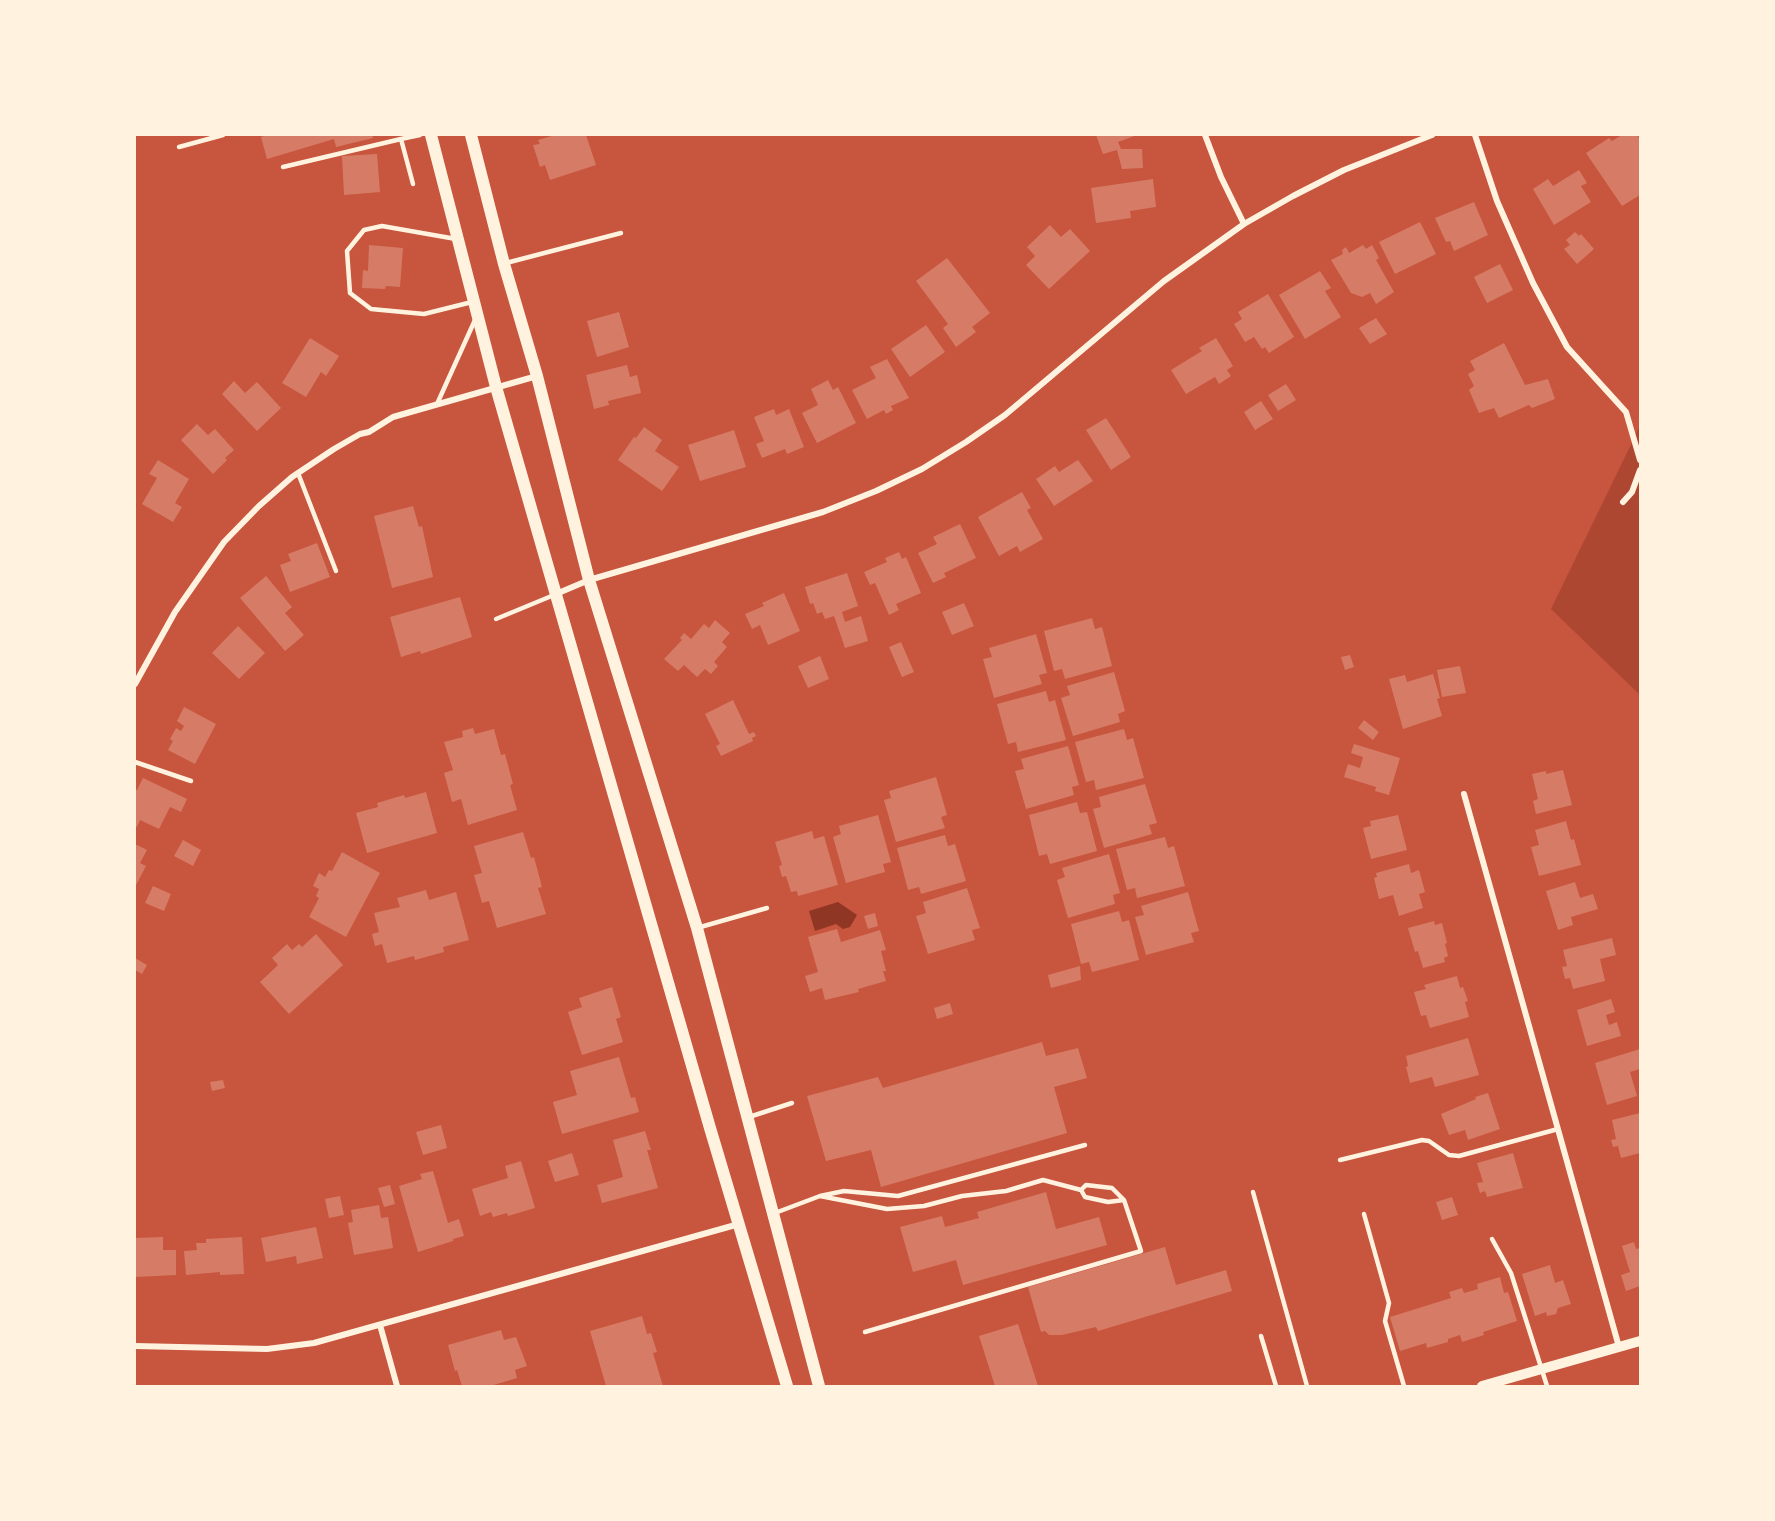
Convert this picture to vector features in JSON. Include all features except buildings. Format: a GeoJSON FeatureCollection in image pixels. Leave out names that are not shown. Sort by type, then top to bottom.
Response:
{"type":"FeatureCollection","features":[{"type":"Feature","properties":{"kind":"main road"},"geometry":{"type":"LineString","coordinates":[[431,135],[496,387],[787,1386]]}},
{"type":"Feature","properties":{"kind":"main road"},"geometry":{"type":"LineString","coordinates":[[472,135],[504,264],[537,376],[589,580],[697,928],[819,1386]]}},
{"type":"Feature","properties":{"kind":"street"},"geometry":{"type":"LineString","coordinates":[[1205,135],[1221,177],[1245,224]]}},
{"type":"Feature","properties":{"kind":"street"},"geometry":{"type":"LineString","coordinates":[[556,594],[589,580],[823,512],[876,491],[922,469],[1005,415],[1164,281],[1245,224],[1344,170],[1432,135]]}},
{"type":"Feature","properties":{"kind":"street"},"geometry":{"type":"LineString","coordinates":[[1475,135],[1497,201],[1533,283],[1567,347],[1626,412],[1637,443],[1640,460]]}},
{"type":"Feature","properties":{"kind":"street"},"geometry":{"type":"LineString","coordinates":[[135,684],[175,612],[224,542],[259,506],[298,473],[334,449],[393,417],[537,376]]}},
{"type":"Feature","properties":{"kind":"street"},"geometry":{"type":"LineString","coordinates":[[1623,502],[1632,492],[1640,470]]}},
{"type":"Feature","properties":{"kind":"street"},"geometry":{"type":"LineString","coordinates":[[1464,794],[1619,1347]]}},
{"type":"Feature","properties":{"kind":"street"},"geometry":{"type":"LineString","coordinates":[[135,1346],[267,1349],[314,1343],[740,1224]]}},
{"type":"Feature","properties":{"kind":"street"},"geometry":{"type":"LineString","coordinates":[[380,1325],[397,1386]]}},
{"type":"Feature","properties":{"kind":"street"},"geometry":{"type":"LineString","coordinates":[[1482,1386],[1640,1341]]}},
{"type":"Feature","properties":{"kind":"lane"},"geometry":{"type":"LineString","coordinates":[[179,147],[223,135]]}},
{"type":"Feature","properties":{"kind":"lane"},"geometry":{"type":"LineString","coordinates":[[283,167],[420,135]]}},
{"type":"Feature","properties":{"kind":"lane"},"geometry":{"type":"LineString","coordinates":[[401,140],[413,184]]}},
{"type":"Feature","properties":{"kind":"lane"},"geometry":{"type":"LineString","coordinates":[[458,239],[382,226],[364,230],[347,251],[350,292],[371,309],[424,314],[474,301]]}},
{"type":"Feature","properties":{"kind":"lane"},"geometry":{"type":"LineString","coordinates":[[504,264],[621,233]]}},
{"type":"Feature","properties":{"kind":"lane"},"geometry":{"type":"LineString","coordinates":[[437,404],[478,315]]}},
{"type":"Feature","properties":{"kind":"lane"},"geometry":{"type":"LineString","coordinates":[[298,473],[336,571]]}},
{"type":"Feature","properties":{"kind":"lane"},"geometry":{"type":"LineString","coordinates":[[496,619],[556,594]]}},
{"type":"Feature","properties":{"kind":"lane"},"geometry":{"type":"LineString","coordinates":[[135,762],[191,781]]}},
{"type":"Feature","properties":{"kind":"lane"},"geometry":{"type":"LineString","coordinates":[[697,928],[767,908]]}},
{"type":"Feature","properties":{"kind":"lane"},"geometry":{"type":"LineString","coordinates":[[747,1118],[792,1103]]}},
{"type":"Feature","properties":{"kind":"lane"},"geometry":{"type":"LineString","coordinates":[[1340,1160],[1422,1140],[1429,1141],[1449,1155],[1459,1156],[1558,1129]]}},
{"type":"Feature","properties":{"kind":"lane"},"geometry":{"type":"LineString","coordinates":[[773,1214],[820,1196],[844,1191],[898,1196],[1085,1145]]}},
{"type":"Feature","properties":{"kind":"lane"},"geometry":{"type":"LineString","coordinates":[[820,1196],[887,1209],[924,1206],[963,1196],[1006,1191],[1043,1180],[1081,1190],[1085,1197],[1108,1202],[1124,1200]]}},
{"type":"Feature","properties":{"kind":"lane"},"geometry":{"type":"LineString","coordinates":[[865,1332],[1141,1251],[1124,1200],[1112,1188],[1086,1185],[1081,1190]]}},
{"type":"Feature","properties":{"kind":"lane"},"geometry":{"type":"LineString","coordinates":[[1252,1192],[1307,1386]]}},
{"type":"Feature","properties":{"kind":"lane"},"geometry":{"type":"LineString","coordinates":[[1364,1214],[1389,1303],[1385,1321],[1404,1386]]}},
{"type":"Feature","properties":{"kind":"lane"},"geometry":{"type":"LineString","coordinates":[[1492,1239],[1511,1273],[1546,1386]]}},
{"type":"Feature","properties":{"kind":"lane"},"geometry":{"type":"LineString","coordinates":[[1261,1336],[1276,1386]]}},
{"type":"Feature","properties":{"kind":"shaded area"},"geometry":{"type":"Polygon","coordinates":[[[1640,426],[1640,695],[1551,609],[1640,426]]]}},
{"type":"Feature","properties":{"kind":"shaded area"},"geometry":{"type":"Polygon","coordinates":[[[838,902],[857,915],[850,927],[843,929],[836,924],[815,931],[809,911],[838,902]]]}}]}
